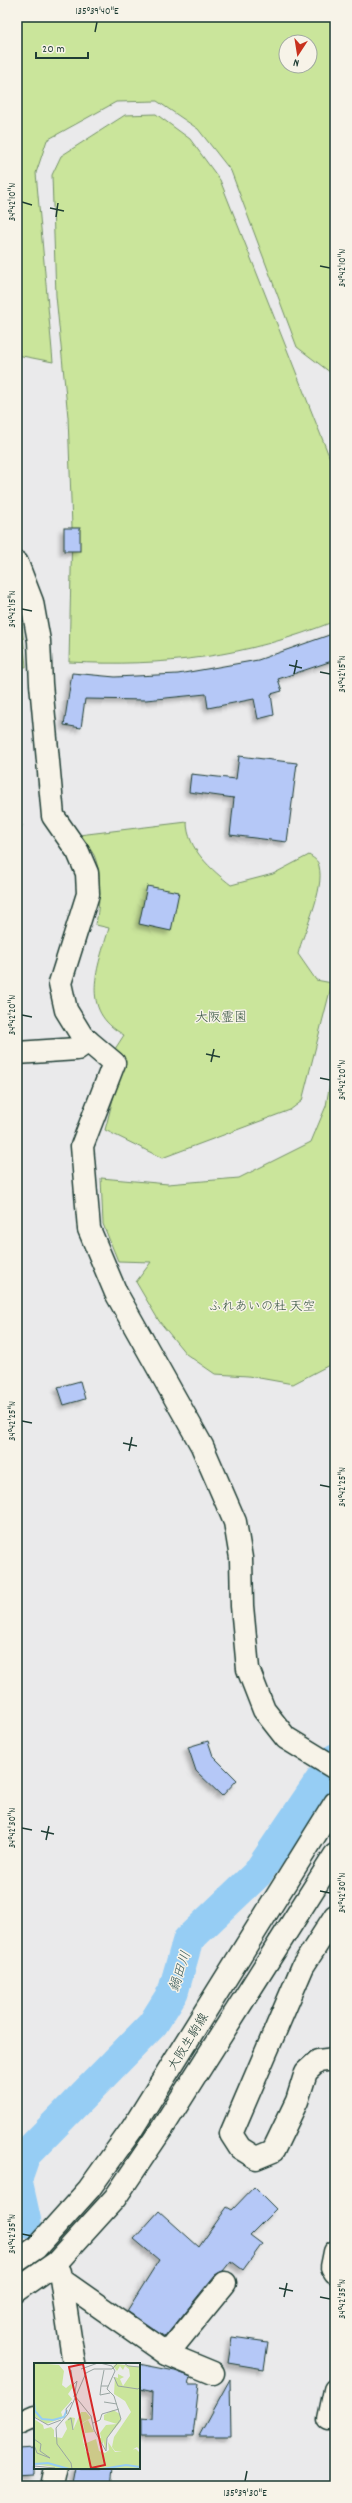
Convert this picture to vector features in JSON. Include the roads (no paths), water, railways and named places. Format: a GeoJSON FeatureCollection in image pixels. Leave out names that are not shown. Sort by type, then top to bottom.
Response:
{"type":"FeatureCollection","features":[{"type":"Feature","properties":{"kind":"street"},"geometry":{"type":"LineString","coordinates":[[17,563],[32,602],[39,641],[53,816],[78,852],[87,873],[88,894],[60,983],[66,1010],[82,1036],[114,1063],[82,1146],[89,1229],[116,1294],[202,1446],[235,1522],[241,1558],[242,1606],[248,1669],[264,1710],[286,1738],[328,1764]]}},
{"type":"Feature","properties":{"kind":"street"},"geometry":{"type":"LineString","coordinates":[[17,1053],[77,1049],[88,1041]]}},
{"type":"Feature","properties":{"kind":"street","name":"大阪生駒線"},"geometry":{"type":"LineString","coordinates":[[17,2261],[36,2248],[89,2189],[132,2129],[335,1803]]}},
{"type":"Feature","properties":{"kind":"street","name":"大阪生駒線"},"geometry":{"type":"LineString","coordinates":[[17,2290],[60,2272],[115,2198],[159,2134],[335,1856]]}},
{"type":"Feature","properties":{"kind":"street"},"geometry":{"type":"LineString","coordinates":[[335,1916],[303,1966],[241,2109],[231,2134],[240,2148],[256,2158],[273,2151],[297,2101],[306,2072],[318,2061],[335,2059]]}},
{"type":"Feature","properties":{"kind":"street"},"geometry":{"type":"LineString","coordinates":[[335,2252],[332,2267],[335,2272]]}},
{"type":"Feature","properties":{"kind":"street"},"geometry":{"type":"LineString","coordinates":[[60,2272],[167,2354],[213,2373]]}},
{"type":"Feature","properties":{"kind":"street"},"geometry":{"type":"LineString","coordinates":[[60,2272],[74,2363]]}},
{"type":"Feature","properties":{"kind":"street"},"geometry":{"type":"LineString","coordinates":[[167,2354],[225,2283]]}},
{"type":"Feature","properties":{"kind":"street"},"geometry":{"type":"LineString","coordinates":[[329,2419],[335,2390]]}},
{"type":"Feature","properties":{"kind":"street"},"geometry":{"type":"LineString","coordinates":[[17,2424],[34,2416]]}},
{"type":"Feature","properties":{"kind":"street"},"geometry":{"type":"LineString","coordinates":[[52,2486],[56,2469]]}},
{"type":"Feature","properties":{"kind":"waterway","name":"鍋田川"},"geometry":{"type":"LineString","coordinates":[[17,2178],[25,2155],[153,2024],[173,1992],[188,1940],[257,1874],[335,1759]]}},
{"type":"Feature","properties":{"kind":"waterway","name":"鍋田川"},"geometry":{"type":"LineString","coordinates":[[17,2181],[26,2222]]}},
{"type":"Feature","properties":{"kind":"park label","name":"大阪霊園"},"geometry":{"type":"Point","coordinates":[221,1016]}},
{"type":"Feature","properties":{"kind":"park label","name":"ふれあいの杜 天空"},"geometry":{"type":"Point","coordinates":[262,1305]}}]}
